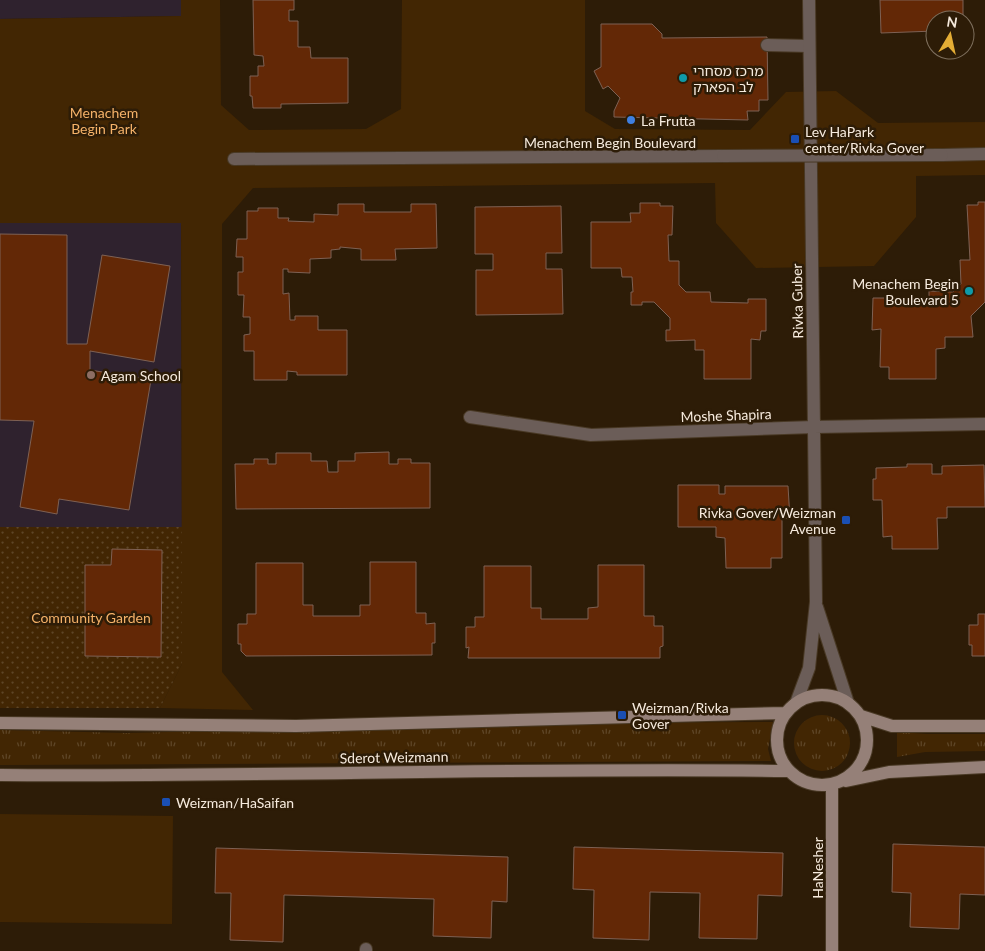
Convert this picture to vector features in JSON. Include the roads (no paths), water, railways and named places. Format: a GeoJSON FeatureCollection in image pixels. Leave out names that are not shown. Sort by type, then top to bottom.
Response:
{"type":"FeatureCollection","features":[{"type":"Feature","properties":{"kind":"street","name":"Rivka Guber"},"geometry":{"type":"LineString","coordinates":[[796,703],[809,668],[816,602],[809,0]]}},
{"type":"Feature","properties":{"kind":"street"},"geometry":{"type":"LineString","coordinates":[[767,45],[810,46]]}},
{"type":"Feature","properties":{"kind":"street","name":"Menachem Begin Boulevard"},"geometry":{"type":"LineString","coordinates":[[234,159],[985,154]]}},
{"type":"Feature","properties":{"kind":"street","name":"Moshe Shapira"},"geometry":{"type":"LineString","coordinates":[[470,417],[591,435],[814,427],[985,424]]}},
{"type":"Feature","properties":{"kind":"street","name":"Rivka Guber"},"geometry":{"type":"LineString","coordinates":[[816,602],[848,703]]}},
{"type":"Feature","properties":{"kind":"street"},"geometry":{"type":"LineString","coordinates":[[985,726],[892,726],[861,716],[841,699],[826,695],[811,696],[796,703],[785,713],[778,727],[776,743],[780,758],[788,771],[801,781],[816,786],[889,772],[985,767]]}},
{"type":"Feature","properties":{"kind":"street"},"geometry":{"type":"LineString","coordinates":[[0,723],[296,726],[785,713]]}},
{"type":"Feature","properties":{"kind":"street"},"geometry":{"type":"LineString","coordinates":[[838,783],[854,774],[862,764],[868,739],[861,716]]}},
{"type":"Feature","properties":{"kind":"street","name":"Sderot Weizmann"},"geometry":{"type":"LineString","coordinates":[[0,775],[102,776],[555,770],[788,771]]}},
{"type":"Feature","properties":{"kind":"street","name":"HaNesher"},"geometry":{"type":"LineString","coordinates":[[832,951],[838,783]]}},
{"type":"Feature","properties":{"kind":"place","name":"מרכז מסחרי לב הפארק"},"geometry":{"type":"Point","coordinates":[683,78]}},
{"type":"Feature","properties":{"kind":"place","name":"La Frutta"},"geometry":{"type":"Point","coordinates":[631,120]}},
{"type":"Feature","properties":{"kind":"place","name":"Lev HaPark center/Rivka Gover"},"geometry":{"type":"Point","coordinates":[795,139]}},
{"type":"Feature","properties":{"kind":"place","name":"Menachem Begin Boulevard 5"},"geometry":{"type":"Point","coordinates":[969,291]}},
{"type":"Feature","properties":{"kind":"place","name":"Agam School"},"geometry":{"type":"Point","coordinates":[91,375]}},
{"type":"Feature","properties":{"kind":"place","name":"Rivka Gover/Weizman Avenue"},"geometry":{"type":"Point","coordinates":[846,520]}},
{"type":"Feature","properties":{"kind":"place","name":"Weizman/Rivka Gover"},"geometry":{"type":"Point","coordinates":[622,715]}},
{"type":"Feature","properties":{"kind":"place","name":"Weizman/HaSaifan"},"geometry":{"type":"Point","coordinates":[166,802]}},
{"type":"Feature","properties":{"kind":"park label","name":"Menachem Begin Park"},"geometry":{"type":"Point","coordinates":[104,120]}},
{"type":"Feature","properties":{"kind":"park label","name":"Community Garden"},"geometry":{"type":"Point","coordinates":[91,617]}}]}
